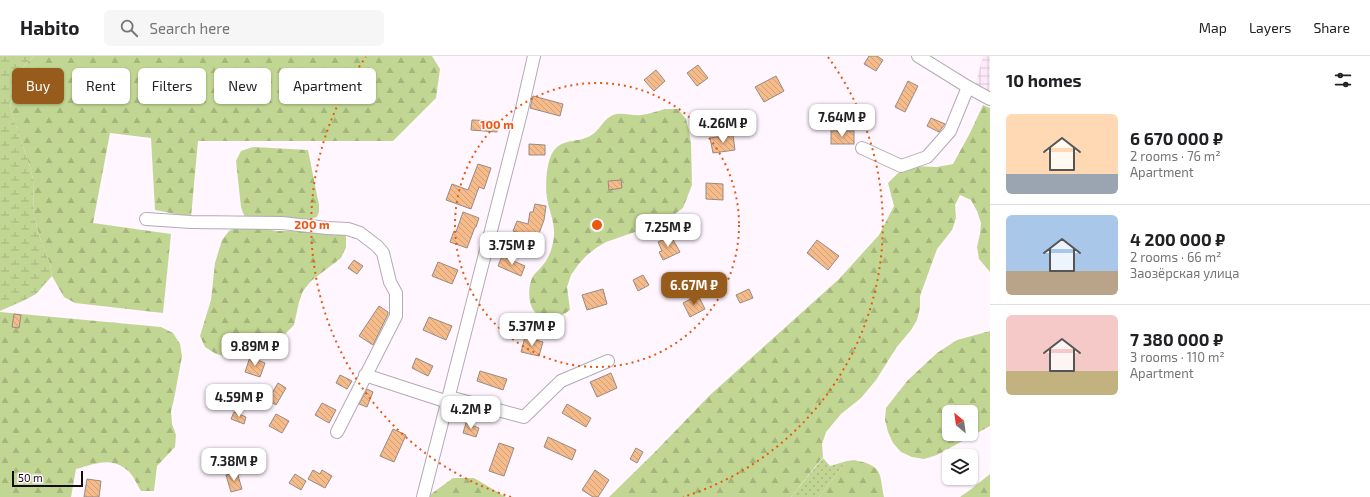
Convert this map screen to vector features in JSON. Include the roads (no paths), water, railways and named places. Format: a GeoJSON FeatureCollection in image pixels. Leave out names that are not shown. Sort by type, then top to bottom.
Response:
{"type":"FeatureCollection","features":[{"type":"Feature","properties":{"kind":"street"},"geometry":{"type":"LineString","coordinates":[[423,497],[534,56]]}},
{"type":"Feature","properties":{"kind":"street"},"geometry":{"type":"LineString","coordinates":[[918,56],[990,99]]}},
{"type":"Feature","properties":{"kind":"street"},"geometry":{"type":"LineString","coordinates":[[862,148],[901,166],[927,157],[950,131],[968,87]]}},
{"type":"Feature","properties":{"kind":"street"},"geometry":{"type":"LineString","coordinates":[[146,219],[191,222],[282,223],[348,229],[360,233],[377,246],[383,253],[390,282],[396,293],[396,316],[337,432]]}},
{"type":"Feature","properties":{"kind":"street"},"geometry":{"type":"LineString","coordinates":[[365,375],[448,400],[524,417],[561,381],[608,361]]}}]}
